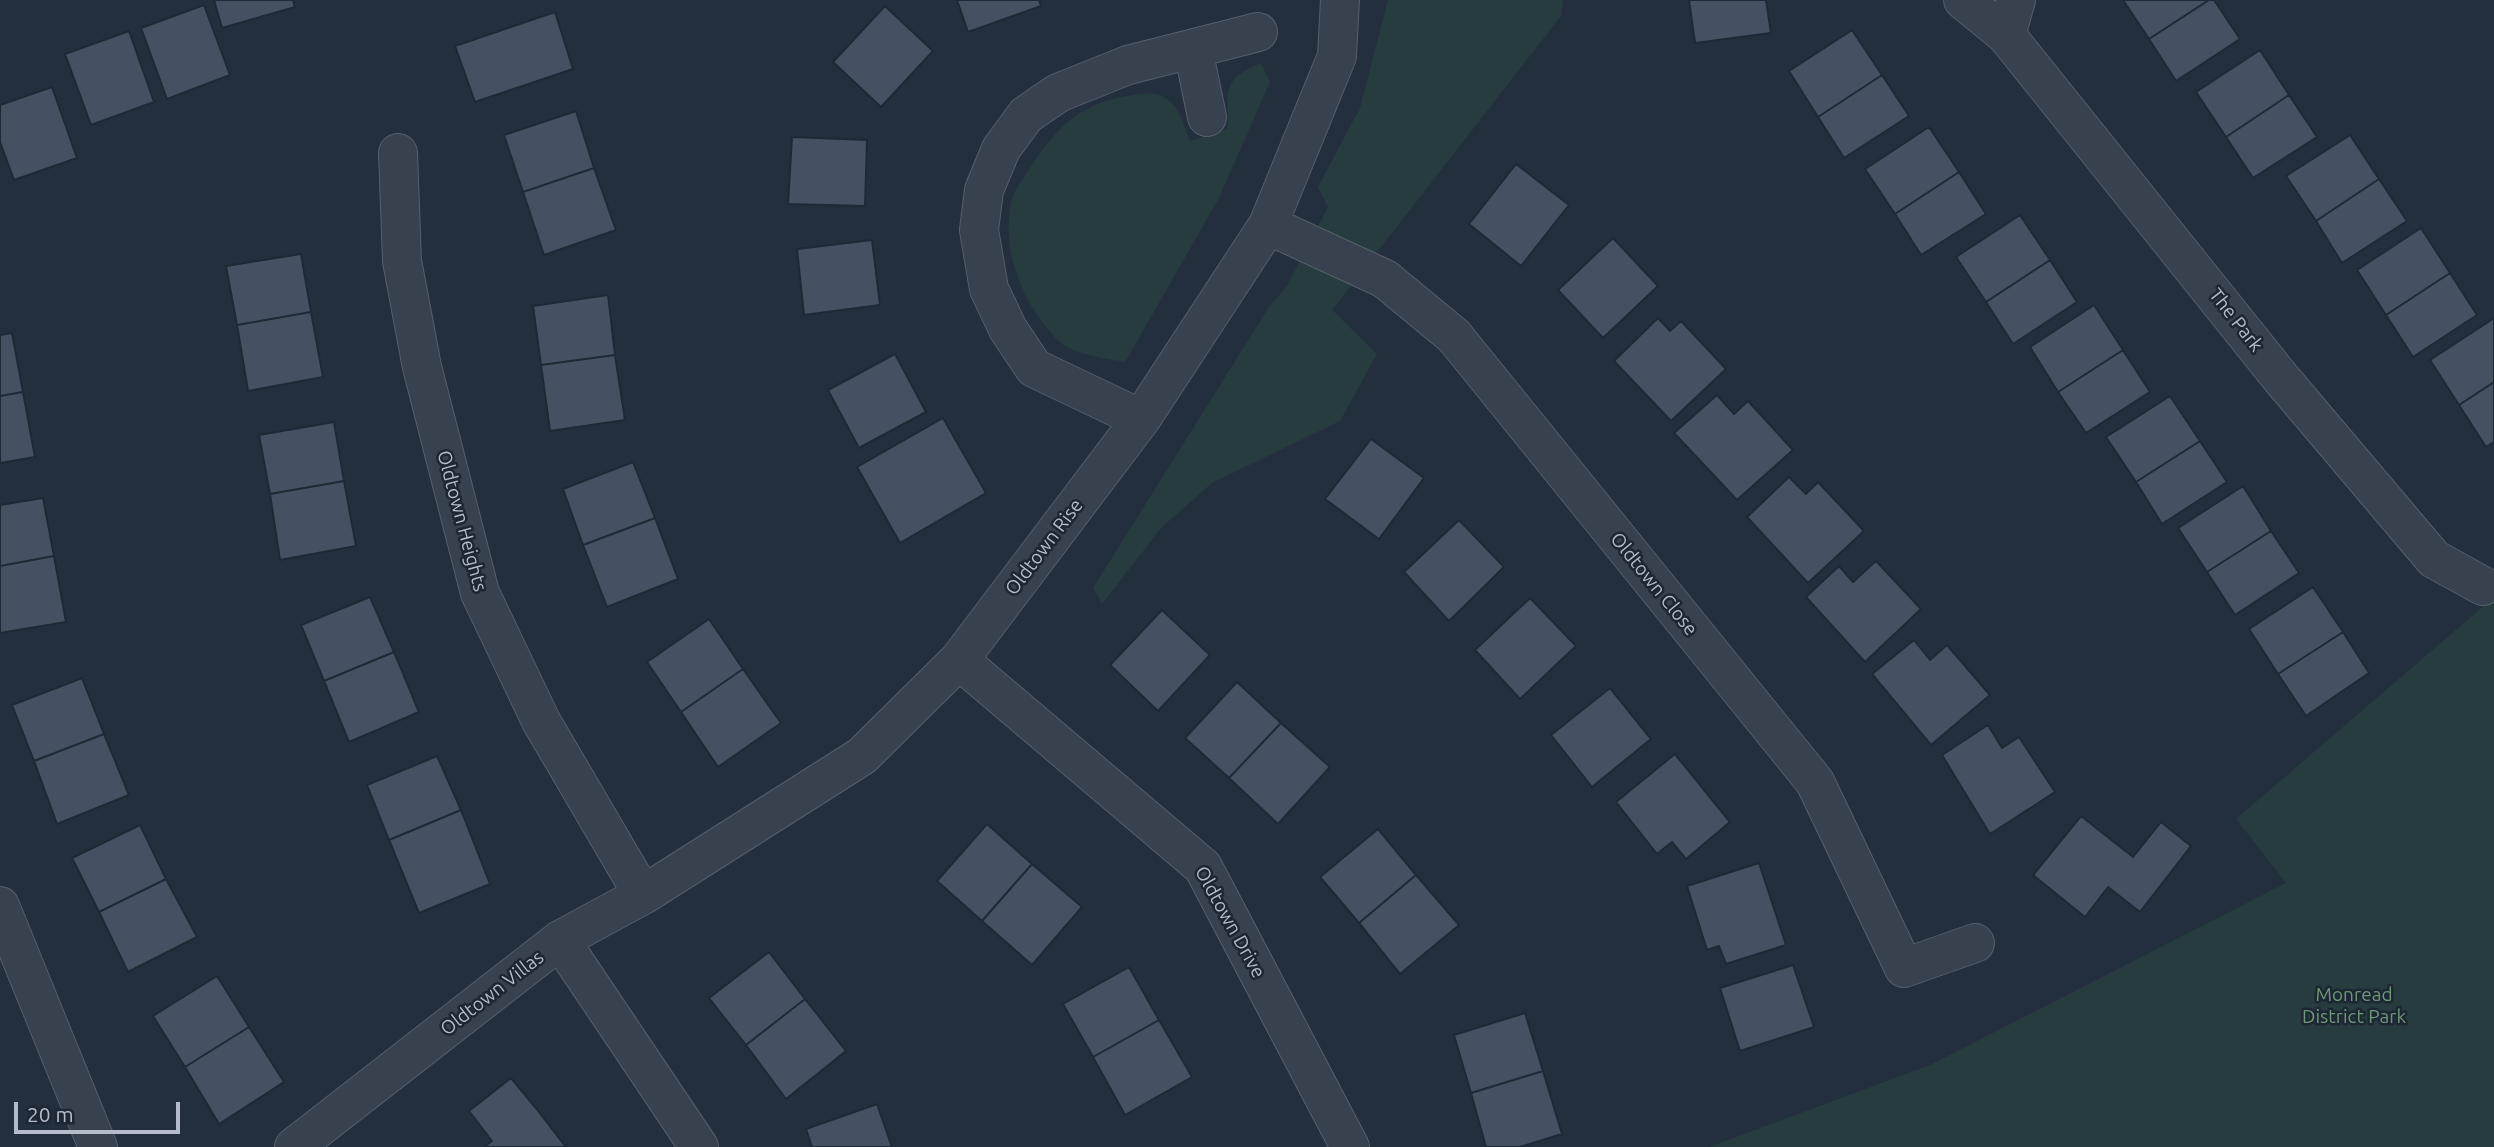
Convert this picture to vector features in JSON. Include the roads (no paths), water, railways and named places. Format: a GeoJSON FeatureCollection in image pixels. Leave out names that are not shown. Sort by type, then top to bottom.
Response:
{"type":"FeatureCollection","features":[{"type":"Feature","properties":{"kind":"street","name":"Oldtown Rise"},"geometry":{"type":"LineString","coordinates":[[560,940],[643,895],[862,756],[959,660],[1141,419],[1268,225],[1336,56],[1340,0]]}},
{"type":"Feature","properties":{"kind":"street","name":"The Park"},"geometry":{"type":"LineString","coordinates":[[1963,0],[2011,17],[2148,209],[2280,377],[2434,559],[2483,586]]}},
{"type":"Feature","properties":{"kind":"street"},"geometry":{"type":"LineString","coordinates":[[1141,419],[1034,368],[1007,329],[989,289],[979,230],[984,190],[1001,149],[1026,115],[1058,93],[1128,65],[1258,32]]}},
{"type":"Feature","properties":{"kind":"street"},"geometry":{"type":"LineString","coordinates":[[1193,50],[1207,117]]}},
{"type":"Feature","properties":{"kind":"street","name":"Oldtown Heights"},"geometry":{"type":"LineString","coordinates":[[398,153],[402,261],[422,367],[480,593],[541,721],[643,895]]}},
{"type":"Feature","properties":{"kind":"street","name":"Oldtown Close"},"geometry":{"type":"LineString","coordinates":[[1268,225],[1385,279],[1454,336],[1815,782],[1904,968],[1975,943]]}},
{"type":"Feature","properties":{"kind":"street","name":"Oldtown Drive"},"geometry":{"type":"LineString","coordinates":[[959,660],[1203,867],[1350,1147]]}},
{"type":"Feature","properties":{"kind":"street"},"geometry":{"type":"LineString","coordinates":[[0,906],[98,1147]]}},
{"type":"Feature","properties":{"kind":"street","name":"Oldtown Villas"},"geometry":{"type":"LineString","coordinates":[[294,1147],[560,940],[699,1147]]}},
{"type":"Feature","properties":{"kind":"park label","name":"Monread District Park"},"geometry":{"type":"Point","coordinates":[2354,1006]}}]}
